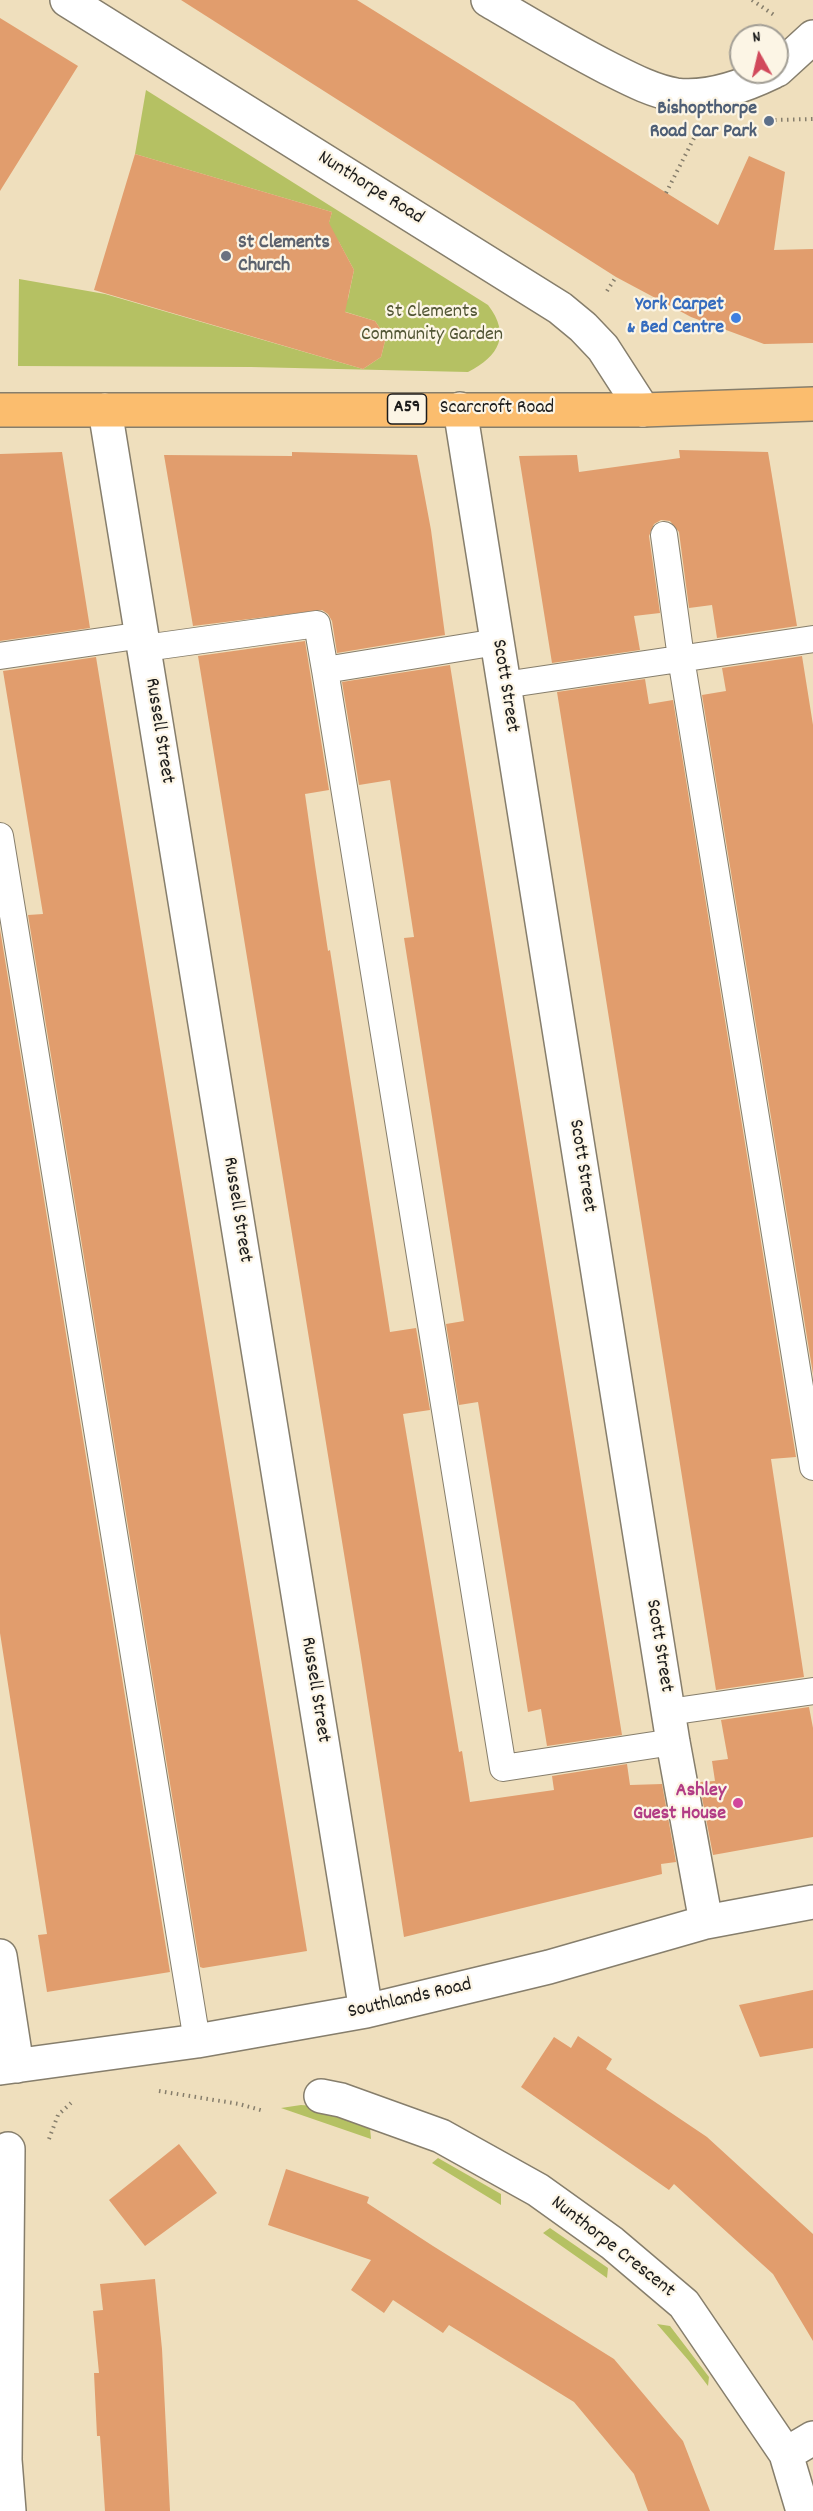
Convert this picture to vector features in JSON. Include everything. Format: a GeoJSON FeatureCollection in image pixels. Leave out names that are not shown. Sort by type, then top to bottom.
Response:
{"type":"FeatureCollection","features":[{"type":"Feature","properties":{"kind":"main road","name":"Scarcroft Road"},"geometry":{"type":"LineString","coordinates":[[0,410],[812,408]]}},
{"type":"Feature","properties":{"kind":"street","name":"Nunthorpe Road"},"geometry":{"type":"LineString","coordinates":[[67,0],[560,308],[603,348],[643,410]]}},
{"type":"Feature","properties":{"kind":"street"},"geometry":{"type":"LineString","coordinates":[[488,0],[624,76],[676,95],[713,93],[748,84]]}},
{"type":"Feature","properties":{"kind":"street"},"geometry":{"type":"LineString","coordinates":[[789,59],[813,37]]}},
{"type":"Feature","properties":{"kind":"street","name":"Scott Street"},"geometry":{"type":"LineString","coordinates":[[460,409],[671,1727],[706,1922]]}},
{"type":"Feature","properties":{"kind":"street","name":"Russell Street"},"geometry":{"type":"LineString","coordinates":[[105,410],[366,2011]]}},
{"type":"Feature","properties":{"kind":"street","name":"Southlands Road"},"geometry":{"type":"LineString","coordinates":[[8,2067],[196,2041],[366,2011],[549,1967],[706,1922],[813,1902]]}},
{"type":"Feature","properties":{"kind":"street"},"geometry":{"type":"LineString","coordinates":[[0,1956],[8,2067]]}},
{"type":"Feature","properties":{"kind":"street","name":"Nunthorpe Crescent"},"geometry":{"type":"LineString","coordinates":[[321,2096],[341,2100],[441,2136],[538,2190],[612,2243],[684,2304],[800,2446],[803,2511]]}},
{"type":"Feature","properties":{"kind":"street"},"geometry":{"type":"LineString","coordinates":[[8,2149],[5,2460],[9,2511]]}},
{"type":"Feature","properties":{"kind":"lane"},"geometry":{"type":"LineString","coordinates":[[664,535],[681,658],[813,1467]]}},
{"type":"Feature","properties":{"kind":"lane"},"geometry":{"type":"LineString","coordinates":[[0,656],[317,624],[503,1768],[813,1691]]}},
{"type":"Feature","properties":{"kind":"lane"},"geometry":{"type":"LineString","coordinates":[[504,685],[813,639]]}},
{"type":"Feature","properties":{"kind":"lane"},"geometry":{"type":"LineString","coordinates":[[325,670],[497,642]]}},
{"type":"Feature","properties":{"kind":"lane"},"geometry":{"type":"LineString","coordinates":[[0,836],[196,2041]]}},
{"type":"Feature","properties":{"kind":"path"},"geometry":{"type":"LineString","coordinates":[[154,2091],[239,2104],[264,2111]]}},
{"type":"Feature","properties":{"kind":"green space","name":"St Clements Community Garden"},"geometry":{"type":"Polygon","coordinates":[[[146,90],[488,305],[499,326],[500,335],[494,352],[479,366],[468,372],[251,367],[18,366],[19,279],[105,294],[363,369],[381,357],[386,337],[375,321],[333,308],[348,299],[354,270],[339,242],[325,236],[332,212],[135,154],[146,90]]]}},
{"type":"Feature","properties":{"kind":"green space"},"geometry":{"type":"Polygon","coordinates":[[[314,2106],[370,2128],[371,2139],[281,2108],[314,2106]]]}},
{"type":"Feature","properties":{"kind":"green space"},"geometry":{"type":"Polygon","coordinates":[[[438,2158],[501,2194],[501,2205],[432,2163],[438,2158]]]}},
{"type":"Feature","properties":{"kind":"green space"},"geometry":{"type":"Polygon","coordinates":[[[550,2228],[608,2268],[607,2278],[543,2233],[550,2228]]]}},
{"type":"Feature","properties":{"kind":"green space"},"geometry":{"type":"Polygon","coordinates":[[[657,2324],[670,2326],[709,2377],[708,2386],[689,2361],[657,2324]]]}},
{"type":"Feature","properties":{"kind":"building"},"geometry":{"type":"Polygon","coordinates":[[[181,0],[357,0],[718,225],[749,156],[785,172],[774,250],[813,249],[813,343],[764,344],[691,317],[616,277],[181,0]]]}},
{"type":"Feature","properties":{"kind":"building"},"geometry":{"type":"Polygon","coordinates":[[[0,18],[78,66],[0,191],[0,18]]]}},
{"type":"Feature","properties":{"kind":"building","name":"St Clements Church"},"geometry":{"type":"Polygon","coordinates":[[[135,154],[332,212],[329,223],[354,270],[345,312],[375,321],[386,337],[381,357],[363,369],[94,290],[135,154]]]}},
{"type":"Feature","properties":{"kind":"building"},"geometry":{"type":"Polygon","coordinates":[[[679,450],[768,452],[797,626],[717,638],[712,605],[689,608],[679,532],[670,521],[661,520],[654,524],[649,536],[660,613],[634,616],[640,650],[552,663],[519,456],[577,455],[579,472],[680,458],[679,450]]]}},
{"type":"Feature","properties":{"kind":"building"},"geometry":{"type":"Polygon","coordinates":[[[62,452],[90,628],[0,641],[0,454],[62,452]]]}},
{"type":"Feature","properties":{"kind":"building"},"geometry":{"type":"Polygon","coordinates":[[[292,452],[417,455],[431,530],[445,635],[337,653],[332,621],[322,610],[193,626],[164,455],[292,456],[292,452]]]}},
{"type":"Feature","properties":{"kind":"building"},"geometry":{"type":"Polygon","coordinates":[[[305,641],[329,790],[305,794],[315,865],[390,1332],[416,1328],[430,1410],[403,1414],[459,1752],[462,1751],[470,1802],[554,1790],[552,1776],[627,1764],[630,1785],[662,1784],[676,1862],[661,1864],[662,1874],[404,1937],[360,1652],[198,656],[305,641]]]}},
{"type":"Feature","properties":{"kind":"building"},"geometry":{"type":"Polygon","coordinates":[[[802,656],[813,725],[813,1374],[702,695],[726,691],[722,668],[802,656]]]}},
{"type":"Feature","properties":{"kind":"building"},"geometry":{"type":"Polygon","coordinates":[[[96,657],[307,1951],[203,1968],[200,1967],[28,915],[43,914],[3,671],[96,657]]]}},
{"type":"Feature","properties":{"kind":"building"},"geometry":{"type":"Polygon","coordinates":[[[450,665],[622,1735],[547,1746],[541,1709],[528,1712],[478,1402],[459,1405],[446,1324],[464,1321],[404,938],[414,937],[390,780],[359,785],[342,682],[450,665]]]}},
{"type":"Feature","properties":{"kind":"building"},"geometry":{"type":"Polygon","coordinates":[[[645,679],[649,704],[673,700],[796,1457],[771,1459],[804,1677],[716,1690],[557,692],[645,679]]]}},
{"type":"Feature","properties":{"kind":"building"},"geometry":{"type":"Polygon","coordinates":[[[0,929],[170,1972],[47,1992],[38,1935],[47,1934],[0,1633],[0,929]]]}},
{"type":"Feature","properties":{"kind":"building"},"geometry":{"type":"Polygon","coordinates":[[[809,1707],[813,1728],[813,1837],[713,1855],[699,1782],[715,1781],[712,1761],[728,1759],[721,1720],[809,1707]]]}},
{"type":"Feature","properties":{"kind":"building"},"geometry":{"type":"Polygon","coordinates":[[[813,1990],[813,2048],[760,2057],[739,2005],[813,1990]]]}},
{"type":"Feature","properties":{"kind":"building"},"geometry":{"type":"Polygon","coordinates":[[[578,2036],[612,2059],[606,2069],[707,2137],[813,2234],[813,2341],[773,2274],[674,2184],[669,2190],[521,2087],[554,2037],[571,2048],[578,2036]]]}},
{"type":"Feature","properties":{"kind":"building"},"geometry":{"type":"Polygon","coordinates":[[[179,2144],[217,2193],[145,2246],[109,2200],[179,2144]]]}},
{"type":"Feature","properties":{"kind":"building"},"geometry":{"type":"Polygon","coordinates":[[[286,2169],[369,2197],[367,2203],[614,2359],[683,2441],[710,2511],[648,2511],[634,2474],[574,2402],[449,2325],[443,2333],[393,2300],[384,2313],[351,2290],[371,2260],[268,2225],[286,2169]]]}},
{"type":"Feature","properties":{"kind":"building"},"geometry":{"type":"Polygon","coordinates":[[[155,2279],[162,2349],[170,2511],[105,2511],[100,2436],[97,2436],[94,2373],[99,2373],[93,2311],[103,2310],[100,2284],[155,2279]]]}},
{"type":"Feature","properties":{"kind":"place","name":"Bishopthorpe Road Car Park"},"geometry":{"type":"Point","coordinates":[769,121]}},
{"type":"Feature","properties":{"kind":"place","name":"St Clements Church"},"geometry":{"type":"Point","coordinates":[226,256]}},
{"type":"Feature","properties":{"kind":"place","name":"York Carpet & Bed Centre"},"geometry":{"type":"Point","coordinates":[736,318]}},
{"type":"Feature","properties":{"kind":"place","name":"Ashley Guest House"},"geometry":{"type":"Point","coordinates":[738,1803]}}]}
